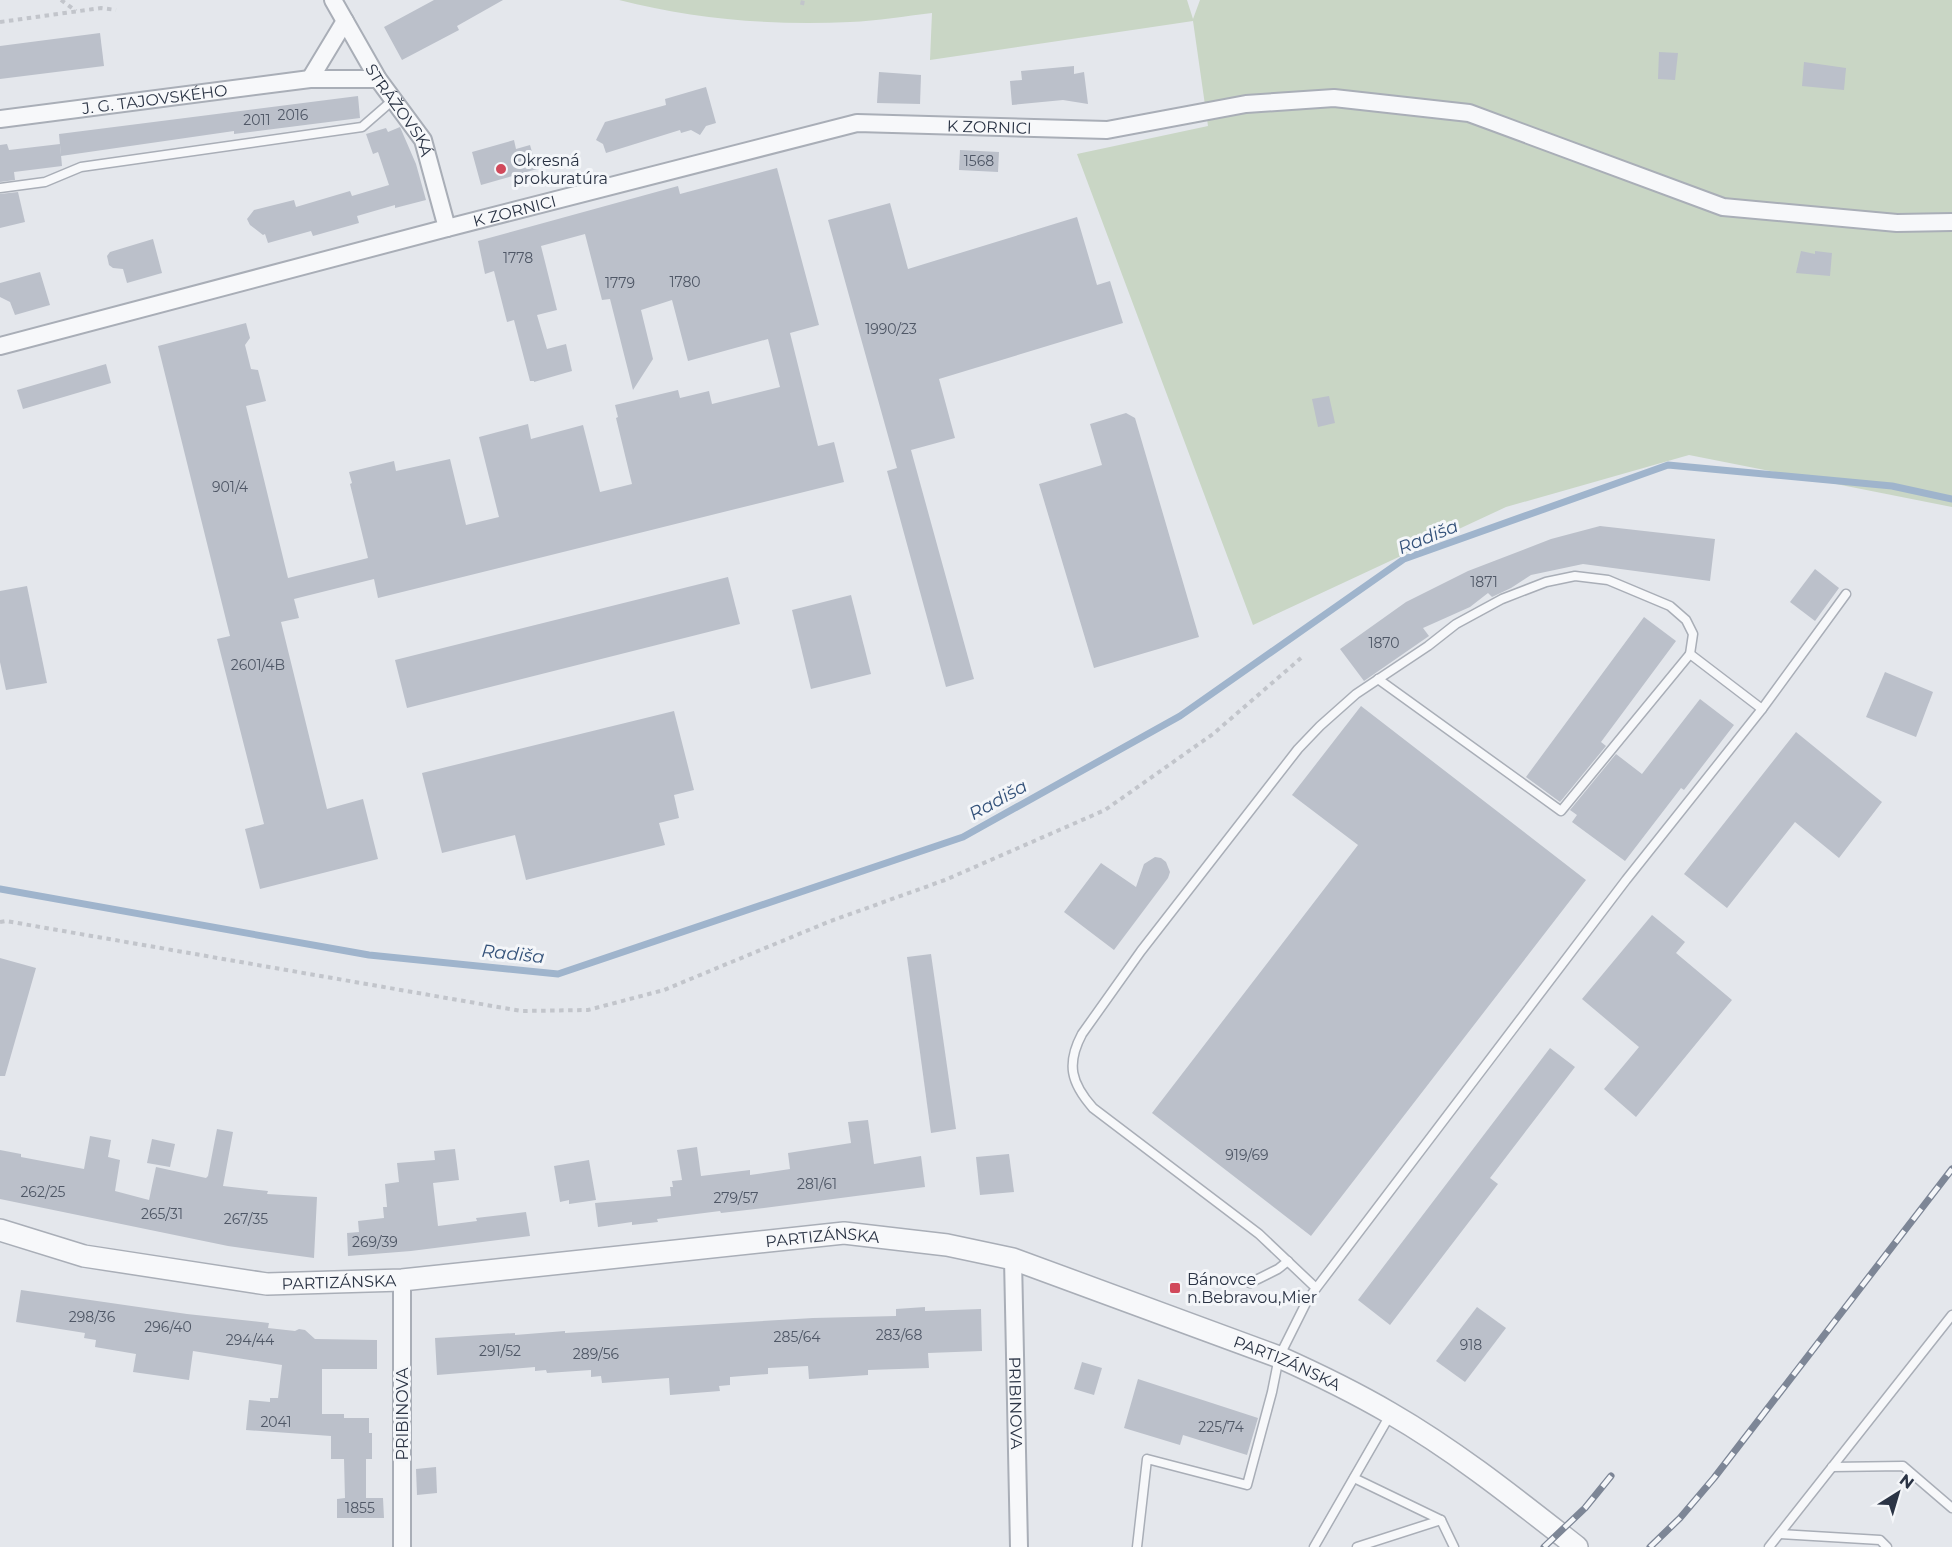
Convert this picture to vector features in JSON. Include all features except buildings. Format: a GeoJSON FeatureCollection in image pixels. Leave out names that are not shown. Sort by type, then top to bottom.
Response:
{"type":"FeatureCollection","features":[{"type":"Feature","properties":{"kind":"street","name":"STRÁŽOVSKÁ"},"geometry":{"type":"LineString","coordinates":[[333,0],[378,79],[423,140],[447,228]]}},
{"type":"Feature","properties":{"kind":"street"},"geometry":{"type":"LineString","coordinates":[[310,79],[345,21]]}},
{"type":"Feature","properties":{"kind":"street","name":"J. G. TAJOVSKÉHO"},"geometry":{"type":"LineString","coordinates":[[0,119],[310,79],[378,79]]}},
{"type":"Feature","properties":{"kind":"street","name":"K ZORNICI"},"geometry":{"type":"LineString","coordinates":[[0,346],[857,123],[1107,130],[1246,104],[1334,98],[1469,113],[1723,207],[1897,223],[1952,222]]}},
{"type":"Feature","properties":{"kind":"street","name":"PARTIZÁNSKA"},"geometry":{"type":"LineString","coordinates":[[0,1230],[84,1256],[267,1284],[402,1280],[844,1233],[947,1245],[1012,1259],[1279,1357],[1332,1382],[1391,1413],[1447,1448],[1577,1547]]}},
{"type":"Feature","properties":{"kind":"street","name":"PRIBINOVA"},"geometry":{"type":"LineString","coordinates":[[1012,1259],[1019,1547]]}},
{"type":"Feature","properties":{"kind":"street","name":"PRIBINOVA"},"geometry":{"type":"LineString","coordinates":[[402,1280],[402,1547]]}},
{"type":"Feature","properties":{"kind":"lane"},"geometry":{"type":"LineString","coordinates":[[0,188],[45,182],[81,166],[362,126],[393,100]]}},
{"type":"Feature","properties":{"kind":"lane"},"geometry":{"type":"LineString","coordinates":[[1316,1288],[1259,1234],[1093,1108],[1083,1097],[1071,1065],[1074,1049],[1082,1034],[1141,951],[1298,749],[1356,694],[1378,679],[1428,646],[1456,624],[1502,599],[1546,582],[1575,576],[1608,580],[1670,606],[1686,620],[1693,634],[1690,654],[1561,811],[1378,679]]}},
{"type":"Feature","properties":{"kind":"lane"},"geometry":{"type":"LineString","coordinates":[[1137,1547],[1147,1459],[1247,1485],[1279,1357],[1302,1310],[1316,1288],[1626,880],[1762,710],[1846,594]]}},
{"type":"Feature","properties":{"kind":"lane"},"geometry":{"type":"LineString","coordinates":[[1690,654],[1762,710]]}},
{"type":"Feature","properties":{"kind":"lane"},"geometry":{"type":"LineString","coordinates":[[1250,1282],[1278,1269],[1288,1261]]}},
{"type":"Feature","properties":{"kind":"lane"},"geometry":{"type":"LineString","coordinates":[[1769,1547],[1948,1325],[1952,1315]]}},
{"type":"Feature","properties":{"kind":"lane"},"geometry":{"type":"LineString","coordinates":[[1314,1547],[1391,1413]]}},
{"type":"Feature","properties":{"kind":"lane"},"geometry":{"type":"LineString","coordinates":[[1832,1467],[1903,1466],[1952,1508]]}},
{"type":"Feature","properties":{"kind":"lane"},"geometry":{"type":"LineString","coordinates":[[1354,1478],[1441,1520],[1454,1547]]}},
{"type":"Feature","properties":{"kind":"lane"},"geometry":{"type":"LineString","coordinates":[[1357,1547],[1441,1520]]}},
{"type":"Feature","properties":{"kind":"lane"},"geometry":{"type":"LineString","coordinates":[[1780,1534],[1880,1540],[1887,1547]]}},
{"type":"Feature","properties":{"kind":"path"},"geometry":{"type":"LineString","coordinates":[[61,0],[77,12]]}},
{"type":"Feature","properties":{"kind":"path"},"geometry":{"type":"LineString","coordinates":[[0,22],[101,9],[116,10]]}},
{"type":"Feature","properties":{"kind":"path"},"geometry":{"type":"LineString","coordinates":[[0,922],[6,921],[521,1011],[588,1010],[664,990],[828,922],[945,880],[1104,810],[1213,734],[1301,658]]}},
{"type":"Feature","properties":{"kind":"green space"},"geometry":{"type":"Polygon","coordinates":[[[619,0],[1187,0],[1193,19],[1200,0],[1952,0],[1952,507],[1689,455],[1506,507],[1253,625],[1077,154],[1208,126],[1193,21],[930,60],[932,13],[850,22],[763,22],[676,12],[619,0]]]}},
{"type":"Feature","properties":{"kind":"waterway","name":"Radiša"},"geometry":{"type":"LineString","coordinates":[[0,889],[369,955],[558,974],[963,837],[1180,716],[1404,559],[1668,465],[1892,486],[1952,499]]}},
{"type":"Feature","properties":{"kind":"railway"},"geometry":{"type":"LineString","coordinates":[[1650,1547],[1680,1518],[1714,1478],[1952,1169]]}},
{"type":"Feature","properties":{"kind":"railway"},"geometry":{"type":"LineString","coordinates":[[1544,1547],[1585,1508],[1611,1476]]}},
{"type":"Feature","properties":{"kind":"place","name":"Okresná prokuratúra"},"geometry":{"type":"Point","coordinates":[501,169]}},
{"type":"Feature","properties":{"kind":"place","name":"Bánovce n.Bebravou,Mier"},"geometry":{"type":"Point","coordinates":[1175,1288]}}]}
